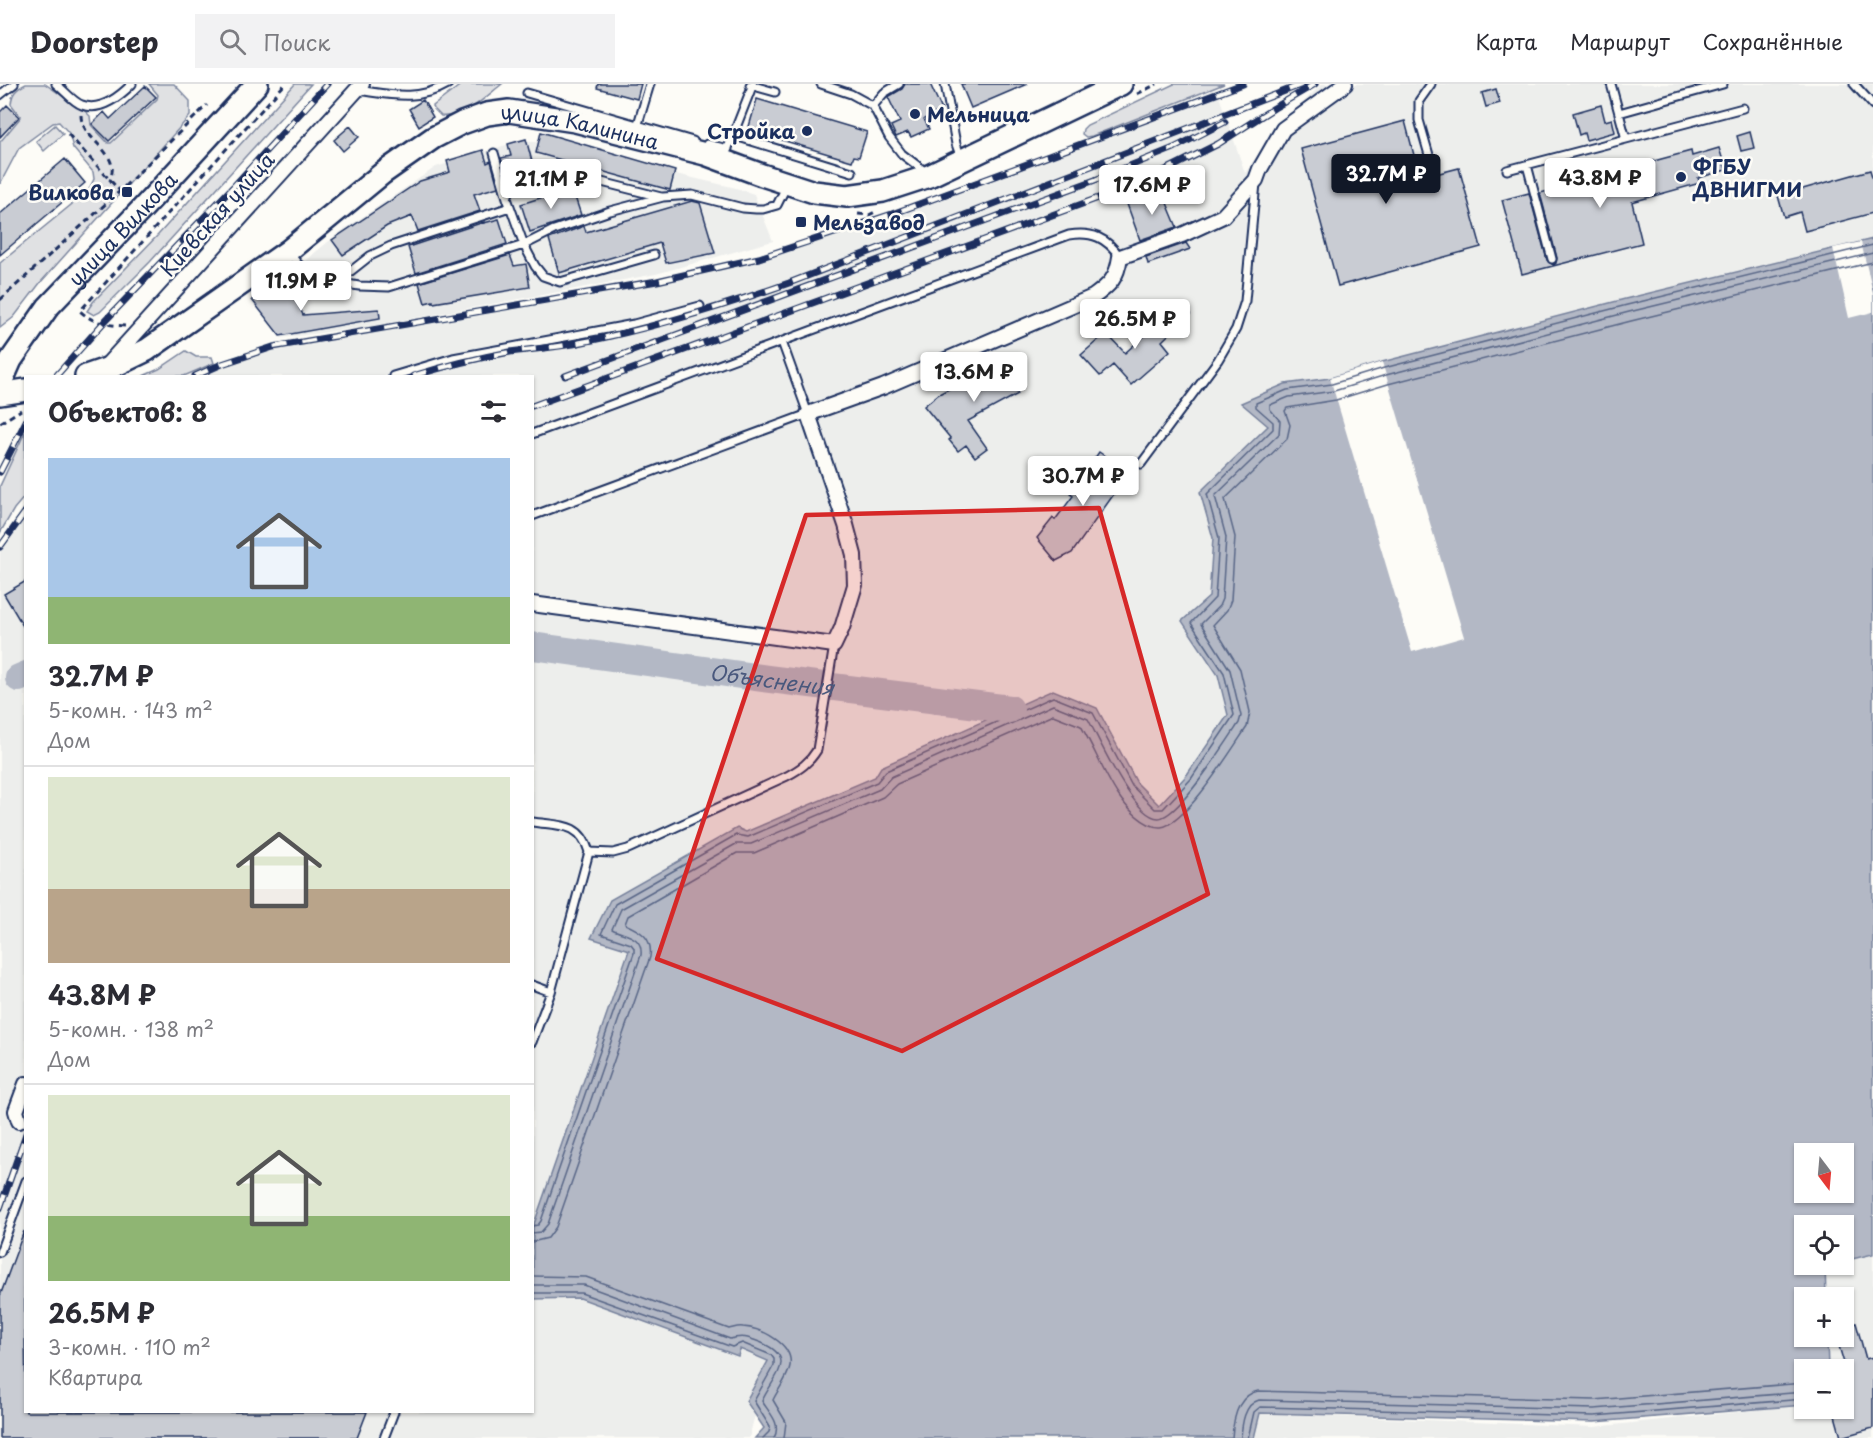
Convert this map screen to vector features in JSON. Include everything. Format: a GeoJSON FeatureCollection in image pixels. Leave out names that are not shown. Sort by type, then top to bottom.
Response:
{"type":"FeatureCollection","features":[{"type":"Feature","properties":{"kind":"main road","name":"улица Вилкова"},"geometry":{"type":"LineString","coordinates":[[0,385],[11,360],[48,307],[258,84]]}},
{"type":"Feature","properties":{"kind":"main road","name":"улица Калинина"},"geometry":{"type":"LineString","coordinates":[[94,374],[147,350],[288,251],[383,173],[433,138],[462,123],[487,114],[509,111],[574,120],[705,154],[726,155],[788,184],[814,192],[846,196],[883,191],[929,176],[1120,84]]}},
{"type":"Feature","properties":{"kind":"main road"},"geometry":{"type":"LineString","coordinates":[[0,394],[24,400]]}},
{"type":"Feature","properties":{"kind":"street"},"geometry":{"type":"LineString","coordinates":[[534,604],[834,645],[842,628],[855,585],[854,555],[808,414],[883,387],[1093,297],[1108,286],[1118,272],[1120,257],[1212,223],[1235,205],[1256,180],[1283,129],[1345,84]]}},
{"type":"Feature","properties":{"kind":"street","name":"Киевская улица"},"geometry":{"type":"LineString","coordinates":[[94,374],[140,327],[359,87]]}},
{"type":"Feature","properties":{"kind":"street"},"geometry":{"type":"LineString","coordinates":[[22,1122],[16,1111],[24,1089]]}},
{"type":"Feature","properties":{"kind":"lane"},"geometry":{"type":"LineString","coordinates":[[0,95],[14,84]]}},
{"type":"Feature","properties":{"kind":"lane"},"geometry":{"type":"LineString","coordinates":[[56,84],[81,105],[93,107],[110,102],[132,84]]}},
{"type":"Feature","properties":{"kind":"lane"},"geometry":{"type":"LineString","coordinates":[[359,87],[412,96],[448,84]]}},
{"type":"Feature","properties":{"kind":"lane"},"geometry":{"type":"LineString","coordinates":[[638,124],[650,84]]}},
{"type":"Feature","properties":{"kind":"lane"},"geometry":{"type":"LineString","coordinates":[[527,93],[638,124],[726,155],[750,84],[775,92]]}},
{"type":"Feature","properties":{"kind":"lane"},"geometry":{"type":"LineString","coordinates":[[821,84],[851,94],[873,106],[889,137],[902,154],[929,176]]}},
{"type":"Feature","properties":{"kind":"lane"},"geometry":{"type":"LineString","coordinates":[[873,106],[884,93],[899,84]]}},
{"type":"Feature","properties":{"kind":"lane"},"geometry":{"type":"LineString","coordinates":[[945,84],[956,144],[962,160]]}},
{"type":"Feature","properties":{"kind":"lane"},"geometry":{"type":"LineString","coordinates":[[1429,155],[1419,120],[1419,101],[1431,84]]}},
{"type":"Feature","properties":{"kind":"lane"},"geometry":{"type":"LineString","coordinates":[[1611,84],[1626,139]]}},
{"type":"Feature","properties":{"kind":"lane"},"geometry":{"type":"LineString","coordinates":[[1619,113],[1723,84]]}},
{"type":"Feature","properties":{"kind":"lane"},"geometry":{"type":"LineString","coordinates":[[1854,84],[1873,105]]}},
{"type":"Feature","properties":{"kind":"lane"},"geometry":{"type":"LineString","coordinates":[[1507,170],[1743,108]]}},
{"type":"Feature","properties":{"kind":"lane"},"geometry":{"type":"LineString","coordinates":[[732,135],[852,172]]}},
{"type":"Feature","properties":{"kind":"lane"},"geometry":{"type":"LineString","coordinates":[[494,153],[524,245],[543,276],[560,282],[654,255]]}},
{"type":"Feature","properties":{"kind":"lane"},"geometry":{"type":"LineString","coordinates":[[1527,165],[1552,259]]}},
{"type":"Feature","properties":{"kind":"lane"},"geometry":{"type":"LineString","coordinates":[[507,198],[511,187],[519,179],[558,171],[663,197]]}},
{"type":"Feature","properties":{"kind":"lane"},"geometry":{"type":"LineString","coordinates":[[1141,464],[1218,360],[1236,329],[1245,301],[1256,180]]}},
{"type":"Feature","properties":{"kind":"lane"},"geometry":{"type":"LineString","coordinates":[[288,251],[311,275],[359,286],[389,287],[524,245],[554,230],[610,211],[663,197],[692,195],[743,208],[763,209],[777,205],[788,184]]}},
{"type":"Feature","properties":{"kind":"lane"},"geometry":{"type":"LineString","coordinates":[[337,282],[370,256],[391,246],[510,207]]}},
{"type":"Feature","properties":{"kind":"lane"},"geometry":{"type":"LineString","coordinates":[[534,433],[1069,235],[1092,234],[1113,245],[1120,257]]}},
{"type":"Feature","properties":{"kind":"lane"},"geometry":{"type":"LineString","coordinates":[[396,375],[453,358],[634,324],[699,306]]}},
{"type":"Feature","properties":{"kind":"lane"},"geometry":{"type":"LineString","coordinates":[[534,515],[808,414],[782,342]]}},
{"type":"Feature","properties":{"kind":"lane"},"geometry":{"type":"LineString","coordinates":[[589,852],[613,854],[628,849],[800,769],[810,761],[817,750],[834,645]]}},
{"type":"Feature","properties":{"kind":"lane"},"geometry":{"type":"LineString","coordinates":[[534,822],[577,831],[585,839],[589,852],[551,992],[534,1037]]}},
{"type":"Feature","properties":{"kind":"lane"},"geometry":{"type":"LineString","coordinates":[[534,987],[551,992]]}},
{"type":"Feature","properties":{"kind":"lane"},"geometry":{"type":"LineString","coordinates":[[0,1252],[24,1186]]}},
{"type":"Feature","properties":{"kind":"lane"},"geometry":{"type":"LineString","coordinates":[[384,1438],[394,1413]]}},
{"type":"Feature","properties":{"kind":"path"},"geometry":{"type":"LineString","coordinates":[[140,327],[102,324],[88,318],[80,311],[285,84]]}},
{"type":"Feature","properties":{"kind":"path"},"geometry":{"type":"LineString","coordinates":[[81,105],[81,124],[112,166],[110,181]]}},
{"type":"Feature","properties":{"kind":"path"},"geometry":{"type":"LineString","coordinates":[[0,300],[120,191],[207,105]]}},
{"type":"Feature","properties":{"kind":"path"},"geometry":{"type":"LineString","coordinates":[[68,135],[120,191]]}},
{"type":"Feature","properties":{"kind":"path"},"geometry":{"type":"LineString","coordinates":[[0,423],[24,400]]}},
{"type":"Feature","properties":{"kind":"highlighted area"},"geometry":{"type":"Polygon","coordinates":[[[1099,508],[1208,894],[902,1051],[657,959],[806,515],[1099,508]]]}},
{"type":"Feature","properties":{"kind":"shaded area"},"geometry":{"type":"Polygon","coordinates":[[[26,84],[45,84],[86,112],[90,116],[91,125],[108,143],[111,143],[157,99],[158,95],[149,84],[174,84],[190,101],[190,116],[40,283],[14,317],[0,328],[0,263],[88,191],[94,179],[93,172],[73,148],[69,133],[59,122],[53,123],[19,148],[0,184],[0,142],[21,117],[11,104],[12,97],[26,84]]]}},
{"type":"Feature","properties":{"kind":"shaded area"},"geometry":{"type":"Polygon","coordinates":[[[295,84],[311,84],[150,262],[100,312],[94,315],[87,311],[93,302],[158,235],[295,84]]]}},
{"type":"Feature","properties":{"kind":"shaded area"},"geometry":{"type":"Polygon","coordinates":[[[462,84],[502,84],[467,110],[459,114],[441,116],[433,106],[462,84]]]}},
{"type":"Feature","properties":{"kind":"shaded area"},"geometry":{"type":"Polygon","coordinates":[[[1174,84],[1224,84],[1092,136],[1086,137],[1082,134],[1087,125],[1174,84]]]}},
{"type":"Feature","properties":{"kind":"shaded area"},"geometry":{"type":"Polygon","coordinates":[[[1322,84],[1873,84],[1873,239],[1625,299],[1382,362],[1330,378],[1285,384],[1242,403],[1268,426],[1200,492],[1213,538],[1209,597],[1182,622],[1218,675],[1228,715],[1186,776],[1159,805],[1137,783],[1097,708],[1053,690],[881,767],[875,777],[746,832],[629,950],[534,1224],[534,375],[197,375],[273,347],[657,281],[759,258],[892,214],[1218,93],[1245,173],[1274,131],[1322,84]]]}},
{"type":"Feature","properties":{"kind":"shaded area"},"geometry":{"type":"Polygon","coordinates":[[[55,125],[63,134],[44,151],[36,141],[55,125]]]}},
{"type":"Feature","properties":{"kind":"shaded area"},"geometry":{"type":"Polygon","coordinates":[[[522,140],[754,194],[773,241],[656,274],[373,326],[281,338],[263,295],[339,233],[436,167],[522,140]]]}},
{"type":"Feature","properties":{"kind":"shaded area"},"geometry":{"type":"Polygon","coordinates":[[[186,351],[196,357],[212,357],[214,363],[186,375],[145,375],[186,351]]]}},
{"type":"Feature","properties":{"kind":"shaded area"},"geometry":{"type":"Polygon","coordinates":[[[24,434],[24,497],[0,533],[0,486],[24,434]]]}},
{"type":"Feature","properties":{"kind":"shaded area"},"geometry":{"type":"Polygon","coordinates":[[[24,512],[24,1413],[534,1413],[534,1299],[579,1298],[738,1356],[740,1349],[769,1361],[749,1438],[0,1438],[0,547],[24,512]]]}},
{"type":"Feature","properties":{"kind":"shaded area"},"geometry":{"type":"Polygon","coordinates":[[[1873,1254],[1873,1438],[1254,1438],[1260,1413],[1594,1427],[1794,1406],[1794,1419],[1854,1419],[1854,1359],[1828,1359],[1827,1347],[1854,1347],[1854,1287],[1825,1287],[1825,1275],[1854,1275],[1854,1259],[1873,1254]]]}},
{"type":"Feature","properties":{"kind":"water"},"geometry":{"type":"Polygon","coordinates":[[[1873,239],[1873,1254],[1854,1259],[1854,1215],[1794,1215],[1794,1275],[1825,1275],[1826,1287],[1794,1287],[1794,1347],[1827,1347],[1828,1359],[1794,1359],[1794,1406],[1594,1422],[1260,1413],[1254,1438],[755,1438],[764,1428],[746,1401],[768,1361],[740,1349],[738,1356],[580,1298],[534,1299],[534,1224],[629,950],[591,938],[610,900],[737,828],[746,832],[875,777],[881,767],[1053,690],[1097,708],[1137,783],[1159,805],[1186,776],[1228,715],[1218,675],[1182,621],[1209,597],[1213,538],[1200,492],[1268,426],[1241,403],[1285,384],[1330,378],[1382,362],[1625,299],[1873,239]]]}},
{"type":"Feature","properties":{"kind":"pier"},"geometry":{"type":"Polygon","coordinates":[[[1861,242],[1873,293],[1873,312],[1849,318],[1833,248],[1861,242]]]}},
{"type":"Feature","properties":{"kind":"pier"},"geometry":{"type":"Polygon","coordinates":[[[1382,362],[1464,637],[1412,652],[1330,378],[1382,362]]]}},
{"type":"Feature","properties":{"kind":"building"},"geometry":{"type":"Polygon","coordinates":[[[598,84],[641,84],[637,99],[597,88],[598,84]]]}},
{"type":"Feature","properties":{"kind":"building","name":"Мельница"},"geometry":{"type":"Polygon","coordinates":[[[905,84],[930,84],[942,110],[924,119],[929,129],[911,137],[908,132],[896,137],[891,126],[900,122],[888,97],[902,89],[905,84]]]}},
{"type":"Feature","properties":{"kind":"building"},"geometry":{"type":"Polygon","coordinates":[[[961,84],[1027,84],[971,108],[961,84]]]}},
{"type":"Feature","properties":{"kind":"building"},"geometry":{"type":"Polygon","coordinates":[[[145,86],[156,97],[109,141],[92,124],[104,112],[110,119],[145,86]]]}},
{"type":"Feature","properties":{"kind":"building"},"geometry":{"type":"Polygon","coordinates":[[[1496,89],[1500,103],[1486,107],[1482,93],[1496,89]]]}},
{"type":"Feature","properties":{"kind":"building","name":"Стройка"},"geometry":{"type":"Polygon","coordinates":[[[757,99],[867,132],[859,157],[854,156],[852,161],[748,130],[757,99]]]}},
{"type":"Feature","properties":{"kind":"building"},"geometry":{"type":"Polygon","coordinates":[[[423,100],[433,117],[419,126],[409,109],[423,100]]]}},
{"type":"Feature","properties":{"kind":"building"},"geometry":{"type":"Polygon","coordinates":[[[7,105],[19,117],[0,137],[0,112],[7,105]]]}},
{"type":"Feature","properties":{"kind":"building"},"geometry":{"type":"Polygon","coordinates":[[[1601,105],[1605,121],[1612,119],[1615,132],[1586,140],[1584,133],[1579,135],[1573,113],[1601,105]]]}},
{"type":"Feature","properties":{"kind":"building"},"geometry":{"type":"Polygon","coordinates":[[[1405,121],[1420,178],[1459,168],[1481,247],[1338,286],[1301,149],[1405,121]]]}},
{"type":"Feature","properties":{"kind":"building"},"geometry":{"type":"Polygon","coordinates":[[[350,126],[359,137],[343,151],[334,140],[350,126]]]}},
{"type":"Feature","properties":{"kind":"building"},"geometry":{"type":"Polygon","coordinates":[[[541,132],[675,171],[670,190],[536,153],[541,132]]]}},
{"type":"Feature","properties":{"kind":"building"},"geometry":{"type":"Polygon","coordinates":[[[1750,132],[1754,148],[1741,151],[1737,136],[1750,132]]]}},
{"type":"Feature","properties":{"kind":"building"},"geometry":{"type":"Polygon","coordinates":[[[526,139],[534,169],[507,177],[501,158],[511,156],[508,144],[526,139]]]}},
{"type":"Feature","properties":{"kind":"building"},"geometry":{"type":"Polygon","coordinates":[[[1719,148],[1726,170],[1698,178],[1700,183],[1632,202],[1642,243],[1522,274],[1502,200],[1529,193],[1547,260],[1553,265],[1557,258],[1540,193],[1614,175],[1613,172],[1691,151],[1692,156],[1719,148]]]}},
{"type":"Feature","properties":{"kind":"building"},"geometry":{"type":"Polygon","coordinates":[[[483,150],[487,163],[491,161],[498,187],[474,194],[480,211],[418,231],[412,216],[387,226],[343,255],[332,240],[420,181],[450,172],[447,161],[483,150]]]}},
{"type":"Feature","properties":{"kind":"building"},"geometry":{"type":"Polygon","coordinates":[[[65,159],[85,183],[0,255],[0,214],[65,159]]]}},
{"type":"Feature","properties":{"kind":"building"},"geometry":{"type":"Polygon","coordinates":[[[1870,170],[1873,180],[1873,213],[1805,231],[1800,212],[1784,217],[1778,196],[1870,170]]]}},
{"type":"Feature","properties":{"kind":"building"},"geometry":{"type":"Polygon","coordinates":[[[572,188],[581,215],[530,232],[521,204],[572,188]]]}},
{"type":"Feature","properties":{"kind":"building"},"geometry":{"type":"Polygon","coordinates":[[[1162,191],[1177,227],[1140,240],[1127,204],[1162,191]]]}},
{"type":"Feature","properties":{"kind":"building"},"geometry":{"type":"Polygon","coordinates":[[[692,201],[700,203],[715,253],[666,263],[660,243],[559,273],[549,239],[584,226],[586,232],[692,201]]]}},
{"type":"Feature","properties":{"kind":"building"},"geometry":{"type":"Polygon","coordinates":[[[499,219],[507,244],[416,273],[408,247],[499,219]]]}},
{"type":"Feature","properties":{"kind":"building"},"geometry":{"type":"Polygon","coordinates":[[[1186,243],[1190,249],[1148,264],[1146,257],[1186,243]]]}},
{"type":"Feature","properties":{"kind":"building"},"geometry":{"type":"Polygon","coordinates":[[[510,255],[514,266],[526,264],[530,287],[425,303],[419,283],[510,255]]]}},
{"type":"Feature","properties":{"kind":"building"},"geometry":{"type":"Polygon","coordinates":[[[285,275],[303,315],[379,309],[380,318],[280,336],[252,300],[285,275]]]}},
{"type":"Feature","properties":{"kind":"building"},"geometry":{"type":"Polygon","coordinates":[[[1180,304],[1190,314],[1162,341],[1170,351],[1131,385],[1113,365],[1100,376],[1081,355],[1106,333],[1125,353],[1180,304]]]}},
{"type":"Feature","properties":{"kind":"building"},"geometry":{"type":"Polygon","coordinates":[[[1009,357],[1023,383],[1014,387],[1018,394],[968,421],[987,448],[975,457],[966,445],[958,451],[924,406],[939,394],[1009,357]]]}},
{"type":"Feature","properties":{"kind":"building"},"geometry":{"type":"Polygon","coordinates":[[[1099,452],[1129,473],[1072,553],[1056,561],[1037,538],[1053,518],[1055,520],[1073,496],[1070,494],[1099,452]]]}},
{"type":"Feature","properties":{"kind":"building"},"geometry":{"type":"Polygon","coordinates":[[[24,582],[24,628],[4,594],[24,582]]]}},
{"type":"Feature","properties":{"kind":"building"},"geometry":{"type":"Polygon","coordinates":[[[24,1231],[24,1413],[367,1413],[357,1438],[0,1438],[0,1296],[24,1231]]]}},
{"type":"Feature","properties":{"kind":"building"},"geometry":{"type":"Polygon","coordinates":[[[1856,1323],[1866,1359],[1873,1357],[1873,1428],[1841,1437],[1836,1419],[1854,1419],[1854,1359],[1843,1359],[1839,1347],[1854,1347],[1854,1324],[1856,1323]]]}},
{"type":"Feature","properties":{"kind":"waterway","name":"Объяснения"},"geometry":{"type":"LineString","coordinates":[[534,646],[1010,709]]}},
{"type":"Feature","properties":{"kind":"waterway","name":"Объяснения"},"geometry":{"type":"LineString","coordinates":[[19,678],[24,676]]}},
{"type":"Feature","properties":{"kind":"railway"},"geometry":{"type":"LineString","coordinates":[[57,375],[327,84]]}},
{"type":"Feature","properties":{"kind":"railway"},"geometry":{"type":"LineString","coordinates":[[197,375],[273,347],[657,281],[759,258],[892,214],[1243,84]]}},
{"type":"Feature","properties":{"kind":"railway"},"geometry":{"type":"LineString","coordinates":[[416,375],[498,354],[565,345],[661,324],[738,300],[789,283],[1303,84]]}},
{"type":"Feature","properties":{"kind":"railway"},"geometry":{"type":"LineString","coordinates":[[534,405],[1142,182],[1218,144],[1315,84]]}},
{"type":"Feature","properties":{"kind":"railway"},"geometry":{"type":"LineString","coordinates":[[565,376],[1095,180],[1174,148],[1225,122]]}},
{"type":"Feature","properties":{"kind":"railway"},"geometry":{"type":"LineString","coordinates":[[0,472],[24,425]]}},
{"type":"Feature","properties":{"kind":"railway"},"geometry":{"type":"LineString","coordinates":[[0,547],[24,514]]}},
{"type":"Feature","properties":{"kind":"railway"},"geometry":{"type":"LineString","coordinates":[[0,1208],[24,1140]]}},
{"type":"Feature","properties":{"kind":"place","name":"Мельница"},"geometry":{"type":"Point","coordinates":[915,114]}},
{"type":"Feature","properties":{"kind":"place","name":"Стройка"},"geometry":{"type":"Point","coordinates":[807,131]}},
{"type":"Feature","properties":{"kind":"place","name":"ФГБУ ДВНИГМИ"},"geometry":{"type":"Point","coordinates":[1681,177]}},
{"type":"Feature","properties":{"kind":"place","name":"Вилкова"},"geometry":{"type":"Point","coordinates":[127,192]}},
{"type":"Feature","properties":{"kind":"place","name":"Мельзавод"},"geometry":{"type":"Point","coordinates":[801,222]}}]}
